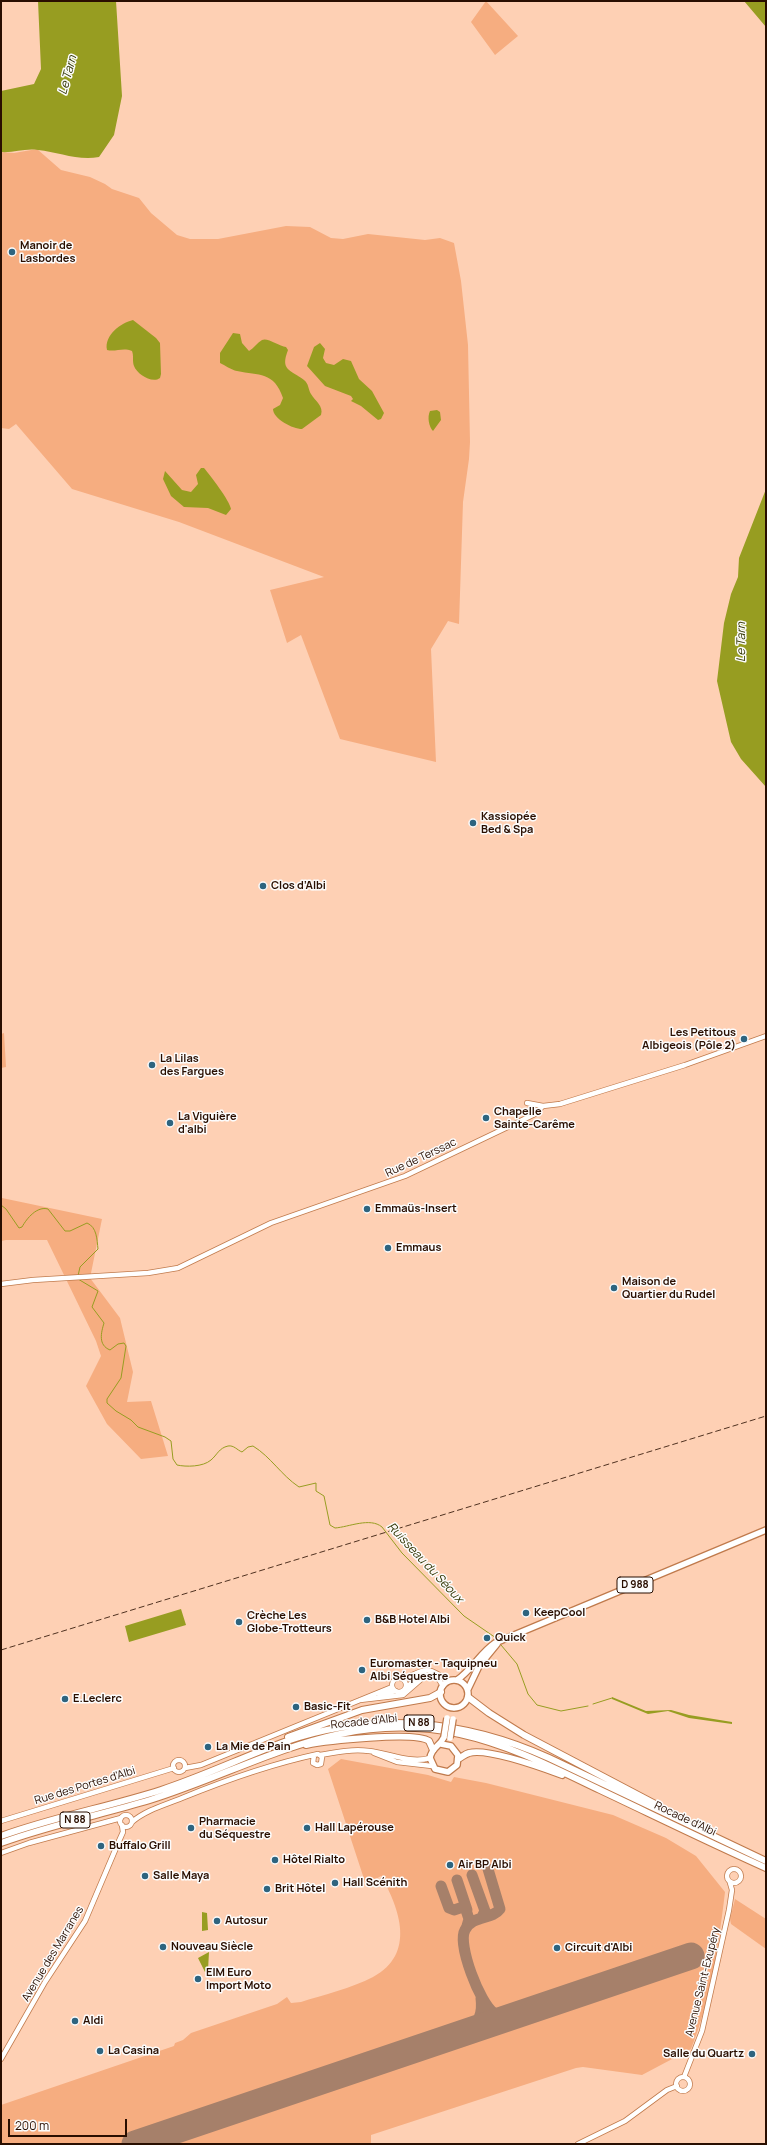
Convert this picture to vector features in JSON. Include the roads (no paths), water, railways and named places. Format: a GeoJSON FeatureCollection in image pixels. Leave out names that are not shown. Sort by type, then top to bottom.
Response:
{"type":"FeatureCollection","features":[{"type":"Feature","properties":{"kind":"highway"},"geometry":{"type":"LineString","coordinates":[[161,1790],[337,1718],[384,1705],[430,1698],[442,1689]]}},
{"type":"Feature","properties":{"kind":"highway"},"geometry":{"type":"LineString","coordinates":[[468,1696],[474,1702],[506,1724],[664,1809],[670,1816]]}},
{"type":"Feature","properties":{"kind":"highway","name":"Rocade d'Albi"},"geometry":{"type":"LineString","coordinates":[[1,1836],[161,1790],[309,1734],[353,1725],[407,1722],[460,1728],[513,1743],[766,1862]]}},
{"type":"Feature","properties":{"kind":"highway","name":"Rocade d'Albi"},"geometry":{"type":"LineString","coordinates":[[1,1843],[42,1829],[150,1800],[253,1761],[326,1736],[363,1730],[407,1728],[444,1731],[483,1739],[541,1760],[766,1868]]}},
{"type":"Feature","properties":{"kind":"highway"},"geometry":{"type":"LineString","coordinates":[[253,1761],[319,1743],[370,1738],[425,1739],[431,1744],[432,1750]]}},
{"type":"Feature","properties":{"kind":"highway"},"geometry":{"type":"LineString","coordinates":[[458,1759],[470,1752],[501,1757],[536,1765],[581,1780]]}},
{"type":"Feature","properties":{"kind":"main road","name":"D 988"},"geometry":{"type":"LineString","coordinates":[[456,1680],[470,1668],[487,1648],[500,1641],[766,1530]]}},
{"type":"Feature","properties":{"kind":"main road","name":"D 988"},"geometry":{"type":"LineString","coordinates":[[468,1689],[479,1666],[500,1641]]}},
{"type":"Feature","properties":{"kind":"main road"},"geometry":{"type":"LineString","coordinates":[[447,1738],[432,1750],[430,1758],[432,1766],[439,1772],[448,1772],[454,1768],[458,1759],[456,1751],[451,1746],[447,1738],[450,1718],[447,1706],[442,1700],[442,1689],[449,1681],[456,1680],[462,1682],[468,1689],[468,1696],[464,1704],[457,1708],[450,1718]]}},
{"type":"Feature","properties":{"kind":"main road"},"geometry":{"type":"LineString","coordinates":[[447,1706],[457,1708]]}},
{"type":"Feature","properties":{"kind":"main road"},"geometry":{"type":"LineString","coordinates":[[441,1744],[451,1746]]}},
{"type":"Feature","properties":{"kind":"street"},"geometry":{"type":"LineString","coordinates":[[535,1114],[531,1106],[527,1103],[543,1106],[560,1104],[685,1065],[766,1036]]}},
{"type":"Feature","properties":{"kind":"street","name":"Rue de Terssac"},"geometry":{"type":"LineString","coordinates":[[1,1284],[18,1281],[148,1273],[178,1268],[271,1224],[405,1176],[535,1114],[543,1106]]}},
{"type":"Feature","properties":{"kind":"street"},"geometry":{"type":"LineString","coordinates":[[185,1768],[184,1762],[179,1760],[174,1763],[174,1768],[179,1772],[185,1768],[201,1766],[356,1700],[392,1687],[396,1679],[403,1679],[425,1670],[431,1670],[436,1671],[449,1681]]}},
{"type":"Feature","properties":{"kind":"street"},"geometry":{"type":"LineString","coordinates":[[356,1700],[403,1695],[426,1675]]}},
{"type":"Feature","properties":{"kind":"street"},"geometry":{"type":"LineString","coordinates":[[368,1696],[402,1692],[406,1687],[426,1675],[436,1675],[442,1689]]}},
{"type":"Feature","properties":{"kind":"street"},"geometry":{"type":"LineString","coordinates":[[403,1679],[406,1687]]}},
{"type":"Feature","properties":{"kind":"street"},"geometry":{"type":"LineString","coordinates":[[392,1687],[396,1692]]}},
{"type":"Feature","properties":{"kind":"street"},"geometry":{"type":"LineString","coordinates":[[108,1821],[123,1825],[132,1822],[144,1814],[258,1769],[314,1755],[342,1751],[368,1751],[417,1761],[430,1758]]}},
{"type":"Feature","properties":{"kind":"street"},"geometry":{"type":"LineString","coordinates":[[298,1760],[319,1764],[323,1760],[342,1751]]}},
{"type":"Feature","properties":{"kind":"street"},"geometry":{"type":"LineString","coordinates":[[368,1751],[397,1762],[432,1766]]}},
{"type":"Feature","properties":{"kind":"street"},"geometry":{"type":"LineString","coordinates":[[313,1763],[314,1755]]}},
{"type":"Feature","properties":{"kind":"street"},"geometry":{"type":"LineString","coordinates":[[320,1755],[323,1760]]}},
{"type":"Feature","properties":{"kind":"street","name":"Rue des Portes d'Albi"},"geometry":{"type":"LineString","coordinates":[[1,1820],[174,1768]]}},
{"type":"Feature","properties":{"kind":"street"},"geometry":{"type":"LineString","coordinates":[[1,1853],[29,1843],[108,1821],[144,1814]]}},
{"type":"Feature","properties":{"kind":"street"},"geometry":{"type":"LineString","coordinates":[[128,1816],[132,1822]]}},
{"type":"Feature","properties":{"kind":"street","name":"Avenue des Marranes"},"geometry":{"type":"LineString","coordinates":[[1,2059],[45,1982],[85,1921],[122,1832],[123,1825],[121,1818]]}},
{"type":"Feature","properties":{"kind":"street"},"geometry":{"type":"LineString","coordinates":[[734,1869],[739,1871],[741,1875],[740,1880],[736,1883],[730,1882],[727,1878],[727,1874],[734,1869]]}},
{"type":"Feature","properties":{"kind":"street","name":"Avenue Saint-Exupéry"},"geometry":{"type":"LineString","coordinates":[[730,1882],[732,1890]]}},
{"type":"Feature","properties":{"kind":"street","name":"Avenue Saint-Exupéry"},"geometry":{"type":"LineString","coordinates":[[677,2086],[678,2079],[684,2076],[702,2031],[732,1890],[736,1883]]}},
{"type":"Feature","properties":{"kind":"street","name":"Avenue Saint-Exupéry"},"geometry":{"type":"LineString","coordinates":[[677,2086],[681,2090],[689,2088],[690,2082],[684,2076]]}},
{"type":"Feature","properties":{"kind":"street","name":"Avenue Saint-Exupéry"},"geometry":{"type":"LineString","coordinates":[[578,2144],[625,2121],[667,2090],[677,2086]]}},
{"type":"Feature","properties":{"kind":"water","name":"Le Tarn"},"geometry":{"type":"Polygon","coordinates":[[[38,1],[116,1],[122,96],[114,135],[99,157],[83,158],[33,150],[1,152],[1,91],[34,84],[41,69],[38,1]]]}},
{"type":"Feature","properties":{"kind":"water"},"geometry":{"type":"Polygon","coordinates":[[[744,1],[766,1],[766,27],[744,1]]]}},
{"type":"Feature","properties":{"kind":"water"},"geometry":{"type":"Polygon","coordinates":[[[133,320],[156,338],[160,343],[161,374],[160,378],[157,380],[149,379],[138,372],[133,364],[132,351],[126,349],[107,350],[108,339],[114,330],[133,320]]]}},
{"type":"Feature","properties":{"kind":"water"},"geometry":{"type":"Polygon","coordinates":[[[233,333],[240,334],[242,343],[249,351],[264,339],[286,347],[288,350],[285,362],[286,366],[307,383],[311,394],[320,406],[322,412],[321,415],[302,429],[298,429],[280,420],[274,413],[273,409],[280,405],[283,398],[275,383],[265,376],[230,369],[220,363],[220,353],[233,333]]]}},
{"type":"Feature","properties":{"kind":"water"},"geometry":{"type":"Polygon","coordinates":[[[320,343],[325,349],[323,358],[326,363],[334,365],[343,359],[351,361],[359,379],[372,391],[384,413],[381,419],[378,420],[361,406],[351,401],[353,399],[351,396],[325,386],[307,366],[314,347],[320,343]]]}},
{"type":"Feature","properties":{"kind":"water"},"geometry":{"type":"Polygon","coordinates":[[[437,410],[440,412],[441,420],[433,431],[430,427],[429,413],[430,411],[437,410]]]}},
{"type":"Feature","properties":{"kind":"water"},"geometry":{"type":"Polygon","coordinates":[[[201,468],[204,468],[207,471],[230,505],[231,509],[226,515],[208,508],[184,507],[171,496],[163,479],[165,471],[182,490],[191,492],[198,484],[196,475],[201,468]]]}},
{"type":"Feature","properties":{"kind":"water","name":"Le Tarn"},"geometry":{"type":"Polygon","coordinates":[[[766,489],[766,787],[741,759],[731,742],[717,681],[724,623],[731,594],[738,577],[739,558],[766,489]]]}},
{"type":"Feature","properties":{"kind":"water"},"geometry":{"type":"Polygon","coordinates":[[[181,1609],[186,1625],[129,1642],[125,1626],[181,1609]]]}},
{"type":"Feature","properties":{"kind":"water"},"geometry":{"type":"Polygon","coordinates":[[[612,1697],[646,1711],[671,1710],[689,1715],[732,1722],[732,1724],[689,1718],[668,1711],[648,1714],[612,1699],[612,1697]]]}},
{"type":"Feature","properties":{"kind":"water"},"geometry":{"type":"Polygon","coordinates":[[[202,1912],[207,1913],[208,1930],[202,1931],[202,1912]]]}},
{"type":"Feature","properties":{"kind":"water"},"geometry":{"type":"Polygon","coordinates":[[[209,1952],[208,1970],[205,1972],[198,1958],[209,1952]]]}},
{"type":"Feature","properties":{"kind":"waterway","name":"Ruisseau du Séoux"},"geometry":{"type":"LineString","coordinates":[[1,1205],[6,1209],[19,1228],[22,1227],[27,1220],[40,1209],[48,1209],[65,1231],[70,1231],[87,1223],[93,1227],[96,1234],[98,1249],[80,1267],[78,1276]]}},
{"type":"Feature","properties":{"kind":"waterway","name":"Ruisseau du Séoux"},"geometry":{"type":"LineString","coordinates":[[78,1279],[98,1291],[92,1307],[104,1323],[101,1338],[106,1348],[110,1350],[118,1344],[124,1343],[126,1346],[121,1378],[107,1399],[107,1403],[116,1411],[131,1420],[138,1427],[165,1437],[171,1441],[173,1459],[177,1465],[190,1466],[204,1464],[211,1460],[222,1448],[228,1446],[234,1447],[242,1452],[248,1447],[253,1446],[265,1455],[299,1487],[316,1483],[316,1491],[324,1496],[330,1525],[335,1528],[359,1523],[372,1523],[382,1527],[402,1553],[464,1616],[496,1638]]}},
{"type":"Feature","properties":{"kind":"waterway","name":"Ruisseau du Séoux"},"geometry":{"type":"LineString","coordinates":[[501,1645],[517,1664],[528,1694],[537,1705],[561,1711],[588,1706]]}},
{"type":"Feature","properties":{"kind":"waterway","name":"Ruisseau du Séoux"},"geometry":{"type":"LineString","coordinates":[[593,1704],[612,1698]]}},
{"type":"Feature","properties":{"kind":"railway"},"geometry":{"type":"LineString","coordinates":[[1,1650],[766,1416]]}},
{"type":"Feature","properties":{"kind":"place","name":"Manoir de Lasbordes"},"geometry":{"type":"Point","coordinates":[12,252]}},
{"type":"Feature","properties":{"kind":"place","name":"Kassiopée Bed & Spa"},"geometry":{"type":"Point","coordinates":[473,823]}},
{"type":"Feature","properties":{"kind":"place","name":"Clos d’Albi"},"geometry":{"type":"Point","coordinates":[263,886]}},
{"type":"Feature","properties":{"kind":"place","name":"Les Petitous Albigeois (Pôle 2)"},"geometry":{"type":"Point","coordinates":[744,1039]}},
{"type":"Feature","properties":{"kind":"place","name":"La Lilas des Fargues"},"geometry":{"type":"Point","coordinates":[152,1065]}},
{"type":"Feature","properties":{"kind":"place","name":"Chapelle Sainte-Carême"},"geometry":{"type":"Point","coordinates":[486,1118]}},
{"type":"Feature","properties":{"kind":"place","name":"La Viguière d'albi"},"geometry":{"type":"Point","coordinates":[170,1123]}},
{"type":"Feature","properties":{"kind":"place","name":"Emmaüs-Insert"},"geometry":{"type":"Point","coordinates":[367,1209]}},
{"type":"Feature","properties":{"kind":"place","name":"Emmaus"},"geometry":{"type":"Point","coordinates":[388,1248]}},
{"type":"Feature","properties":{"kind":"place","name":"Maison de Quartier du Rudel"},"geometry":{"type":"Point","coordinates":[614,1288]}},
{"type":"Feature","properties":{"kind":"place","name":"KeepCool"},"geometry":{"type":"Point","coordinates":[526,1613]}},
{"type":"Feature","properties":{"kind":"place","name":"B&B Hotel Albi"},"geometry":{"type":"Point","coordinates":[367,1620]}},
{"type":"Feature","properties":{"kind":"place","name":"Crèche Les Globe-Trotteurs"},"geometry":{"type":"Point","coordinates":[239,1622]}},
{"type":"Feature","properties":{"kind":"place","name":"Quick"},"geometry":{"type":"Point","coordinates":[487,1638]}},
{"type":"Feature","properties":{"kind":"place","name":"Euromaster - Taquipneu Albi Séquestre"},"geometry":{"type":"Point","coordinates":[362,1670]}},
{"type":"Feature","properties":{"kind":"place","name":"E.Leclerc"},"geometry":{"type":"Point","coordinates":[65,1699]}},
{"type":"Feature","properties":{"kind":"place","name":"Basic-Fit"},"geometry":{"type":"Point","coordinates":[296,1707]}},
{"type":"Feature","properties":{"kind":"place","name":"La Mie de Pain"},"geometry":{"type":"Point","coordinates":[208,1747]}},
{"type":"Feature","properties":{"kind":"place","name":"Pharmacie du Séquestre"},"geometry":{"type":"Point","coordinates":[191,1828]}},
{"type":"Feature","properties":{"kind":"place","name":"Hall Lapérouse"},"geometry":{"type":"Point","coordinates":[307,1828]}},
{"type":"Feature","properties":{"kind":"place","name":"Buffalo Grill"},"geometry":{"type":"Point","coordinates":[101,1846]}},
{"type":"Feature","properties":{"kind":"place","name":"Hôtel Rialto"},"geometry":{"type":"Point","coordinates":[275,1860]}},
{"type":"Feature","properties":{"kind":"place","name":"Air BP Albi"},"geometry":{"type":"Point","coordinates":[450,1865]}},
{"type":"Feature","properties":{"kind":"place","name":"Salle Maya"},"geometry":{"type":"Point","coordinates":[145,1876]}},
{"type":"Feature","properties":{"kind":"place","name":"Hall Scénith"},"geometry":{"type":"Point","coordinates":[335,1883]}},
{"type":"Feature","properties":{"kind":"place","name":"Brit Hôtel"},"geometry":{"type":"Point","coordinates":[267,1889]}},
{"type":"Feature","properties":{"kind":"place","name":"Autosur"},"geometry":{"type":"Point","coordinates":[217,1921]}},
{"type":"Feature","properties":{"kind":"place","name":"Nouveau Siècle"},"geometry":{"type":"Point","coordinates":[163,1947]}},
{"type":"Feature","properties":{"kind":"place","name":"Circuit d'Albi"},"geometry":{"type":"Point","coordinates":[557,1948]}},
{"type":"Feature","properties":{"kind":"place","name":"EIM Euro Import Moto"},"geometry":{"type":"Point","coordinates":[198,1979]}},
{"type":"Feature","properties":{"kind":"place","name":"Aldi"},"geometry":{"type":"Point","coordinates":[75,2021]}},
{"type":"Feature","properties":{"kind":"place","name":"La Casina"},"geometry":{"type":"Point","coordinates":[100,2051]}},
{"type":"Feature","properties":{"kind":"place","name":"Salle du Quartz"},"geometry":{"type":"Point","coordinates":[752,2054]}}]}
